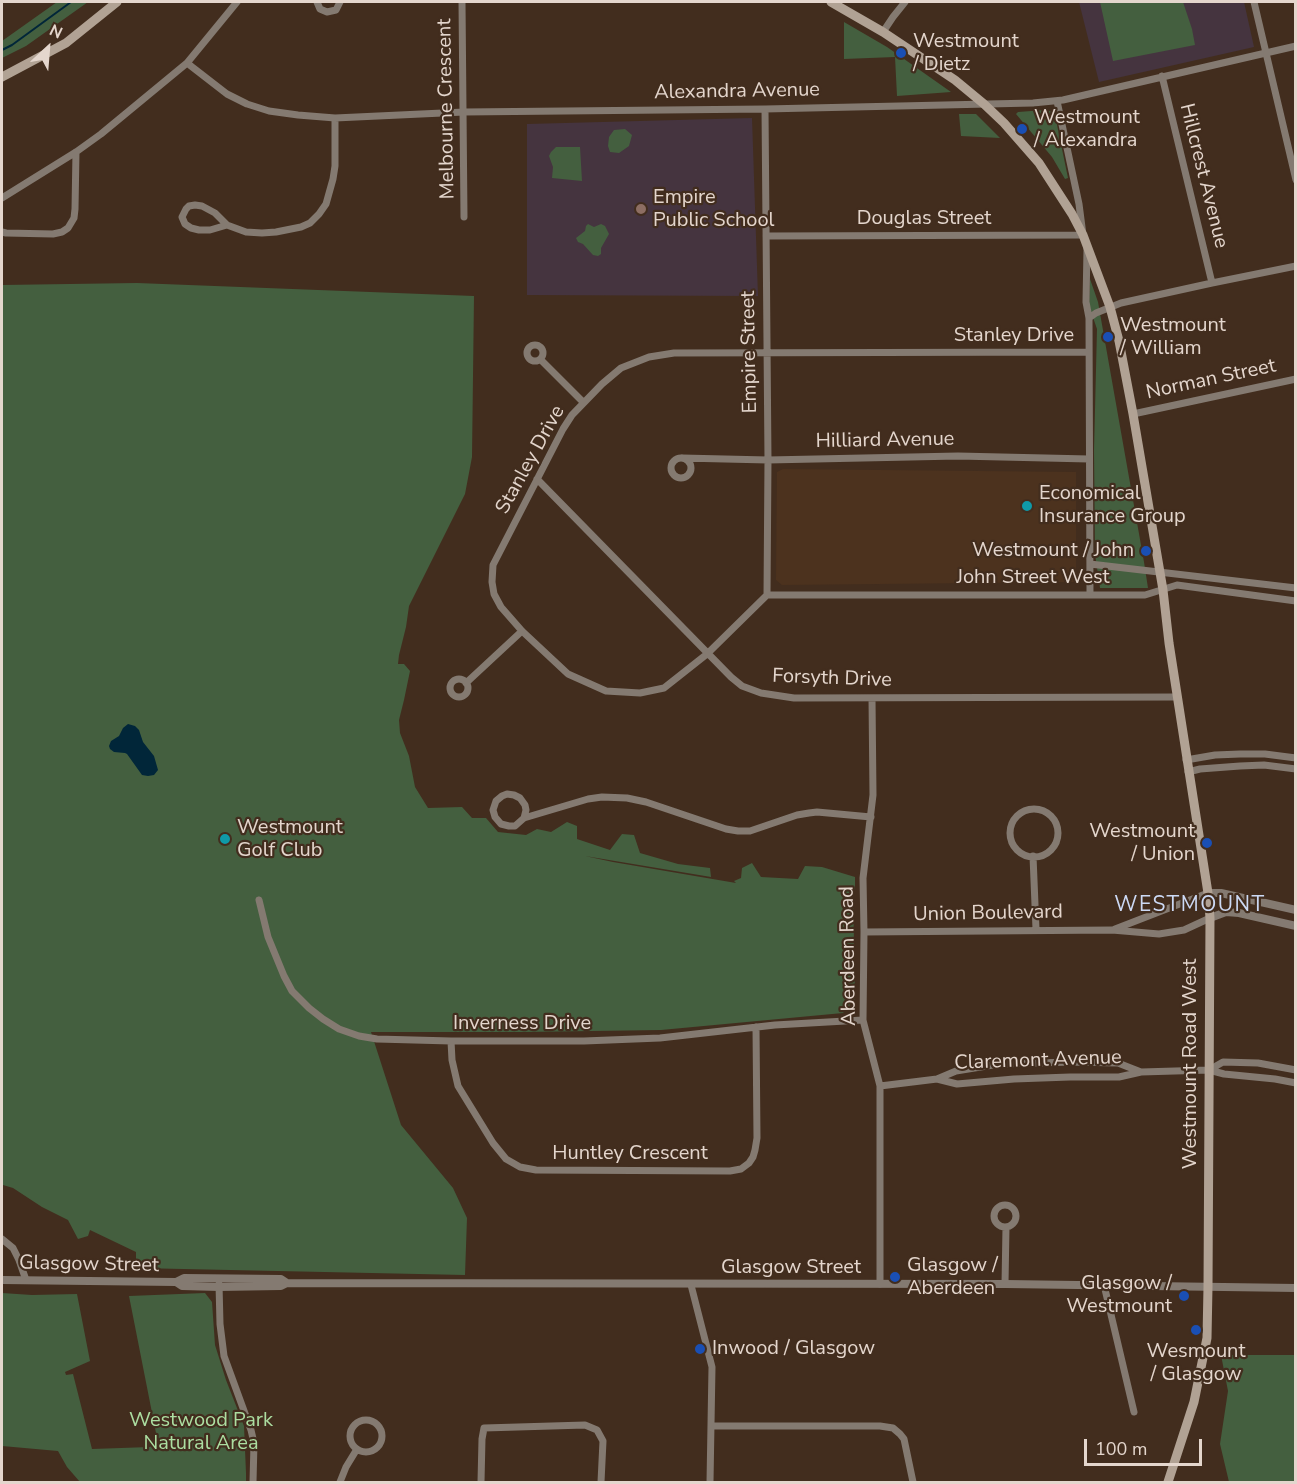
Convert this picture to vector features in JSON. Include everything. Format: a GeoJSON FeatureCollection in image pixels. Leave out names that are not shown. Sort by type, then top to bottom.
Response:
{"type":"FeatureCollection","features":[{"type":"Feature","properties":{"kind":"main road"},"geometry":{"type":"LineString","coordinates":[[2,77],[66,43],[117,2]]}},
{"type":"Feature","properties":{"kind":"main road","name":"Westmount Road West"},"geometry":{"type":"LineString","coordinates":[[831,2],[883,32],[955,80],[1004,123],[1039,164],[1083,235],[1110,307],[1119,341],[1163,590],[1210,918],[1207,1338],[1194,1402],[1168,1482]]}},
{"type":"Feature","properties":{"kind":"street"},"geometry":{"type":"LineString","coordinates":[[2,198],[101,134],[187,63],[237,2]]}},
{"type":"Feature","properties":{"kind":"street"},"geometry":{"type":"LineString","coordinates":[[316,2],[320,9],[327,12],[336,10],[340,2]]}},
{"type":"Feature","properties":{"kind":"street","name":"Melbourne Crescent"},"geometry":{"type":"LineString","coordinates":[[462,2],[464,216]]}},
{"type":"Feature","properties":{"kind":"street"},"geometry":{"type":"LineString","coordinates":[[883,32],[905,2]]}},
{"type":"Feature","properties":{"kind":"street"},"geometry":{"type":"LineString","coordinates":[[1254,2],[1296,180]]}},
{"type":"Feature","properties":{"kind":"street","name":"Alexandra Avenue"},"geometry":{"type":"LineString","coordinates":[[187,63],[227,94],[247,104],[278,112],[335,118],[464,112],[1033,104],[1057,101],[1296,46]]}},
{"type":"Feature","properties":{"kind":"street","name":"Hillcrest Avenue"},"geometry":{"type":"LineString","coordinates":[[1162,76],[1212,283]]}},
{"type":"Feature","properties":{"kind":"street"},"geometry":{"type":"LineString","coordinates":[[1057,101],[1079,204],[1083,235]]}},
{"type":"Feature","properties":{"kind":"street","name":"Empire Street"},"geometry":{"type":"LineString","coordinates":[[765,109],[767,595]]}},
{"type":"Feature","properties":{"kind":"street"},"geometry":{"type":"LineString","coordinates":[[227,225],[210,230],[199,230],[190,228],[182,218],[189,206],[195,205],[209,209],[227,225],[246,232],[276,232],[310,223],[326,204],[333,179],[335,118]]}},
{"type":"Feature","properties":{"kind":"street"},"geometry":{"type":"LineString","coordinates":[[2,232],[53,234],[68,228],[74,218],[75,209],[76,152]]}},
{"type":"Feature","properties":{"kind":"street","name":"Douglas Street"},"geometry":{"type":"LineString","coordinates":[[766,236],[1083,235]]}},
{"type":"Feature","properties":{"kind":"street"},"geometry":{"type":"LineString","coordinates":[[1087,246],[1090,595]]}},
{"type":"Feature","properties":{"kind":"street"},"geometry":{"type":"LineString","coordinates":[[1089,318],[1121,303],[1296,266]]}},
{"type":"Feature","properties":{"kind":"street","name":"Stanley Drive"},"geometry":{"type":"LineString","coordinates":[[767,595],[707,654],[664,688],[640,693],[606,691],[568,674],[522,631],[501,607],[494,594],[493,565],[563,429],[583,402],[621,368],[649,357],[674,353],[1089,352]]}},
{"type":"Feature","properties":{"kind":"street"},"geometry":{"type":"LineString","coordinates":[[541,360],[583,402]]}},
{"type":"Feature","properties":{"kind":"street","name":"Norman Street"},"geometry":{"type":"LineString","coordinates":[[1133,414],[1296,379]]}},
{"type":"Feature","properties":{"kind":"street","name":"Hilliard Avenue"},"geometry":{"type":"LineString","coordinates":[[682,458],[768,460],[958,456],[1089,459]]}},
{"type":"Feature","properties":{"kind":"street","name":"Forsyth Drive"},"geometry":{"type":"LineString","coordinates":[[537,479],[731,677],[742,686],[761,693],[794,698],[1177,697]]}},
{"type":"Feature","properties":{"kind":"street","name":"John Street West"},"geometry":{"type":"LineString","coordinates":[[1090,564],[1296,588]]}},
{"type":"Feature","properties":{"kind":"street","name":"John Street West"},"geometry":{"type":"LineString","coordinates":[[767,595],[1145,595],[1177,585],[1296,601]]}},
{"type":"Feature","properties":{"kind":"street"},"geometry":{"type":"LineString","coordinates":[[466,682],[522,631]]}},
{"type":"Feature","properties":{"kind":"street","name":"Aberdeen Road"},"geometry":{"type":"LineString","coordinates":[[872,698],[873,795],[863,878],[863,1020],[880,1086],[880,1284]]}},
{"type":"Feature","properties":{"kind":"street"},"geometry":{"type":"LineString","coordinates":[[1186,760],[1240,754],[1296,758]]}},
{"type":"Feature","properties":{"kind":"street"},"geometry":{"type":"LineString","coordinates":[[1188,772],[1200,769],[1264,765],[1296,769]]}},
{"type":"Feature","properties":{"kind":"street"},"geometry":{"type":"LineString","coordinates":[[524,818],[525,805],[520,798],[507,794],[496,801],[493,810],[495,817],[501,824],[508,826],[515,826],[524,818],[602,797],[627,798],[646,802],[738,831],[750,831],[797,815],[817,812],[871,817]]}},
{"type":"Feature","properties":{"kind":"street"},"geometry":{"type":"LineString","coordinates":[[1028,809],[1045,811],[1053,818],[1058,834],[1053,847],[1041,855],[1033,856],[1023,854],[1013,845],[1010,835],[1012,821],[1028,809]]}},
{"type":"Feature","properties":{"kind":"street"},"geometry":{"type":"LineString","coordinates":[[1033,856],[1036,929]]}},
{"type":"Feature","properties":{"kind":"street","name":"Union Boulevard"},"geometry":{"type":"LineString","coordinates":[[1112,930],[1208,893],[1221,893],[1296,910]]}},
{"type":"Feature","properties":{"kind":"street","name":"Inverness Drive"},"geometry":{"type":"LineString","coordinates":[[259,900],[268,937],[292,991],[323,1019],[339,1029],[359,1036],[378,1039],[451,1041],[584,1041],[660,1038],[756,1027],[863,1020]]}},
{"type":"Feature","properties":{"kind":"street","name":"Union Boulevard"},"geometry":{"type":"LineString","coordinates":[[864,932],[1036,929],[1112,930],[1159,934],[1184,930],[1226,912],[1296,926]]}},
{"type":"Feature","properties":{"kind":"street","name":"Huntley Crescent"},"geometry":{"type":"LineString","coordinates":[[451,1041],[452,1060],[458,1086],[493,1143],[506,1159],[520,1167],[536,1170],[730,1171],[741,1169],[749,1163],[755,1150],[756,1027]]}},
{"type":"Feature","properties":{"kind":"street","name":"Claremont Avenue"},"geometry":{"type":"LineString","coordinates":[[1209,1070],[1223,1062],[1258,1063],[1296,1070]]}},
{"type":"Feature","properties":{"kind":"street","name":"Claremont Avenue"},"geometry":{"type":"LineString","coordinates":[[880,1086],[937,1079],[956,1071],[999,1064],[1118,1063],[1142,1072]]}},
{"type":"Feature","properties":{"kind":"street","name":"Claremont Avenue"},"geometry":{"type":"LineString","coordinates":[[937,1079],[957,1084],[1014,1079],[1119,1077],[1142,1072],[1209,1070],[1224,1074],[1275,1078],[1296,1083]]}},
{"type":"Feature","properties":{"kind":"street"},"geometry":{"type":"LineString","coordinates":[[1005,1284],[1006,1227]]}},
{"type":"Feature","properties":{"kind":"street"},"geometry":{"type":"LineString","coordinates":[[2,1239],[13,1248],[26,1280]]}},
{"type":"Feature","properties":{"kind":"street","name":"Glasgow Street"},"geometry":{"type":"LineString","coordinates":[[2,1280],[176,1282],[184,1278],[281,1287],[287,1283],[1005,1284],[1296,1288]]}},
{"type":"Feature","properties":{"kind":"street"},"geometry":{"type":"LineString","coordinates":[[219,1283],[220,1324],[224,1356],[254,1443],[253,1482]]}},
{"type":"Feature","properties":{"kind":"street"},"geometry":{"type":"LineString","coordinates":[[691,1285],[712,1367],[710,1482]]}},
{"type":"Feature","properties":{"kind":"street"},"geometry":{"type":"LineString","coordinates":[[1104,1285],[1134,1412]]}},
{"type":"Feature","properties":{"kind":"street"},"geometry":{"type":"LineString","coordinates":[[363,1421],[377,1424],[382,1432],[378,1446],[372,1451],[364,1452],[357,1449],[351,1437],[353,1428],[363,1421]]}},
{"type":"Feature","properties":{"kind":"street"},"geometry":{"type":"LineString","coordinates":[[481,1482],[484,1428],[585,1425],[597,1430],[602,1436],[601,1482]]}},
{"type":"Feature","properties":{"kind":"street"},"geometry":{"type":"LineString","coordinates":[[711,1426],[880,1426],[893,1428],[904,1439],[913,1482]]}},
{"type":"Feature","properties":{"kind":"street"},"geometry":{"type":"LineString","coordinates":[[340,1482],[357,1449]]}},
{"type":"Feature","properties":{"kind":"shaded area"},"geometry":{"type":"Polygon","coordinates":[[[1079,2],[1244,2],[1254,47],[1099,82],[1079,2]]]}},
{"type":"Feature","properties":{"kind":"shaded area","name":"Empire Public School"},"geometry":{"type":"Polygon","coordinates":[[[752,118],[758,296],[527,295],[527,124],[752,118]]]}},
{"type":"Feature","properties":{"kind":"shaded area"},"geometry":{"type":"Polygon","coordinates":[[[783,469],[1076,472],[1076,582],[782,585],[776,580],[777,472],[783,469]]]}},
{"type":"Feature","properties":{"kind":"green space"},"geometry":{"type":"Polygon","coordinates":[[[57,2],[88,2],[26,46],[2,58],[2,41],[57,2]]]}},
{"type":"Feature","properties":{"kind":"green space"},"geometry":{"type":"Polygon","coordinates":[[[1100,2],[1183,2],[1195,45],[1113,61],[1100,2]]]}},
{"type":"Feature","properties":{"kind":"green space"},"geometry":{"type":"Polygon","coordinates":[[[844,22],[887,47],[951,92],[897,96],[895,57],[844,59],[844,22]]]}},
{"type":"Feature","properties":{"kind":"green space"},"geometry":{"type":"Polygon","coordinates":[[[1045,110],[1054,114],[1056,120],[1068,178],[1065,179],[1052,157],[1016,114],[1045,110]]]}},
{"type":"Feature","properties":{"kind":"green space"},"geometry":{"type":"Polygon","coordinates":[[[959,114],[976,114],[1000,138],[961,136],[959,114]]]}},
{"type":"Feature","properties":{"kind":"green space"},"geometry":{"type":"Polygon","coordinates":[[[625,129],[632,135],[629,146],[619,153],[610,152],[609,137],[614,130],[625,129]]]}},
{"type":"Feature","properties":{"kind":"green space"},"geometry":{"type":"Polygon","coordinates":[[[556,147],[580,147],[582,181],[552,178],[553,167],[549,156],[556,147]]]}},
{"type":"Feature","properties":{"kind":"green space"},"geometry":{"type":"Polygon","coordinates":[[[588,224],[594,227],[601,224],[605,226],[609,234],[598,256],[593,255],[576,238],[585,231],[588,224]]]}},
{"type":"Feature","properties":{"kind":"green space"},"geometry":{"type":"Polygon","coordinates":[[[1090,279],[1098,302],[1148,588],[1100,588],[1095,554],[1094,450],[1097,329],[1089,306],[1090,279]]]}},
{"type":"Feature","properties":{"kind":"green space"},"geometry":{"type":"Polygon","coordinates":[[[137,283],[474,296],[472,457],[465,494],[409,606],[398,664],[404,664],[410,671],[399,720],[400,733],[409,756],[415,787],[428,808],[462,807],[472,818],[486,818],[498,832],[526,835],[537,829],[551,832],[567,822],[577,826],[577,839],[610,850],[622,834],[634,835],[640,853],[678,864],[710,868],[711,877],[585,856],[736,883],[734,881],[741,878],[742,868],[752,863],[761,877],[798,879],[805,866],[822,867],[855,877],[855,889],[853,890],[855,999],[843,1013],[661,1030],[371,1032],[401,1125],[453,1188],[467,1218],[465,1275],[136,1268],[136,1252],[90,1230],[88,1236],[78,1239],[68,1220],[2,1184],[2,285],[137,283]]]}},
{"type":"Feature","properties":{"kind":"green space","name":"Westwood Park Natural Area"},"geometry":{"type":"Polygon","coordinates":[[[2,1293],[77,1294],[90,1361],[65,1372],[66,1375],[73,1374],[92,1449],[150,1447],[156,1433],[129,1296],[205,1293],[212,1302],[215,1345],[244,1426],[246,1482],[80,1482],[67,1467],[58,1451],[2,1446],[2,1293]]]}},
{"type":"Feature","properties":{"kind":"green space"},"geometry":{"type":"Polygon","coordinates":[[[1221,1355],[1295,1355],[1295,1482],[1229,1482],[1220,1444],[1228,1391],[1221,1355]]]}},
{"type":"Feature","properties":{"kind":"water"},"geometry":{"type":"Polygon","coordinates":[[[128,724],[139,730],[143,742],[154,756],[158,770],[154,775],[142,775],[127,754],[110,749],[111,741],[119,736],[128,724]]]}},
{"type":"Feature","properties":{"kind":"waterway"},"geometry":{"type":"LineString","coordinates":[[2,50],[71,2]]}},
{"type":"Feature","properties":{"kind":"place","name":"Westmount / Dietz"},"geometry":{"type":"Point","coordinates":[901,53]}},
{"type":"Feature","properties":{"kind":"place","name":"Westmount / Alexandra"},"geometry":{"type":"Point","coordinates":[1022,129]}},
{"type":"Feature","properties":{"kind":"place","name":"Empire Public School"},"geometry":{"type":"Point","coordinates":[641,209]}},
{"type":"Feature","properties":{"kind":"place","name":"Westmount / William"},"geometry":{"type":"Point","coordinates":[1108,337]}},
{"type":"Feature","properties":{"kind":"place","name":"Economical Insurance Group"},"geometry":{"type":"Point","coordinates":[1027,506]}},
{"type":"Feature","properties":{"kind":"place","name":"Westmount / John"},"geometry":{"type":"Point","coordinates":[1146,551]}},
{"type":"Feature","properties":{"kind":"place","name":"Westmount Golf Club"},"geometry":{"type":"Point","coordinates":[225,839]}},
{"type":"Feature","properties":{"kind":"place","name":"Westmount / Union"},"geometry":{"type":"Point","coordinates":[1207,843]}},
{"type":"Feature","properties":{"kind":"place","name":"Glasgow / Aberdeen"},"geometry":{"type":"Point","coordinates":[895,1277]}},
{"type":"Feature","properties":{"kind":"place","name":"Glasgow / Westmount"},"geometry":{"type":"Point","coordinates":[1184,1296]}},
{"type":"Feature","properties":{"kind":"place","name":"Wesmount / Glasgow"},"geometry":{"type":"Point","coordinates":[1196,1330]}},
{"type":"Feature","properties":{"kind":"place","name":"Inwood / Glasgow"},"geometry":{"type":"Point","coordinates":[700,1349]}},
{"type":"Feature","properties":{"kind":"district","name":"WESTMOUNT"},"geometry":{"type":"Point","coordinates":[1190,906]}}]}
